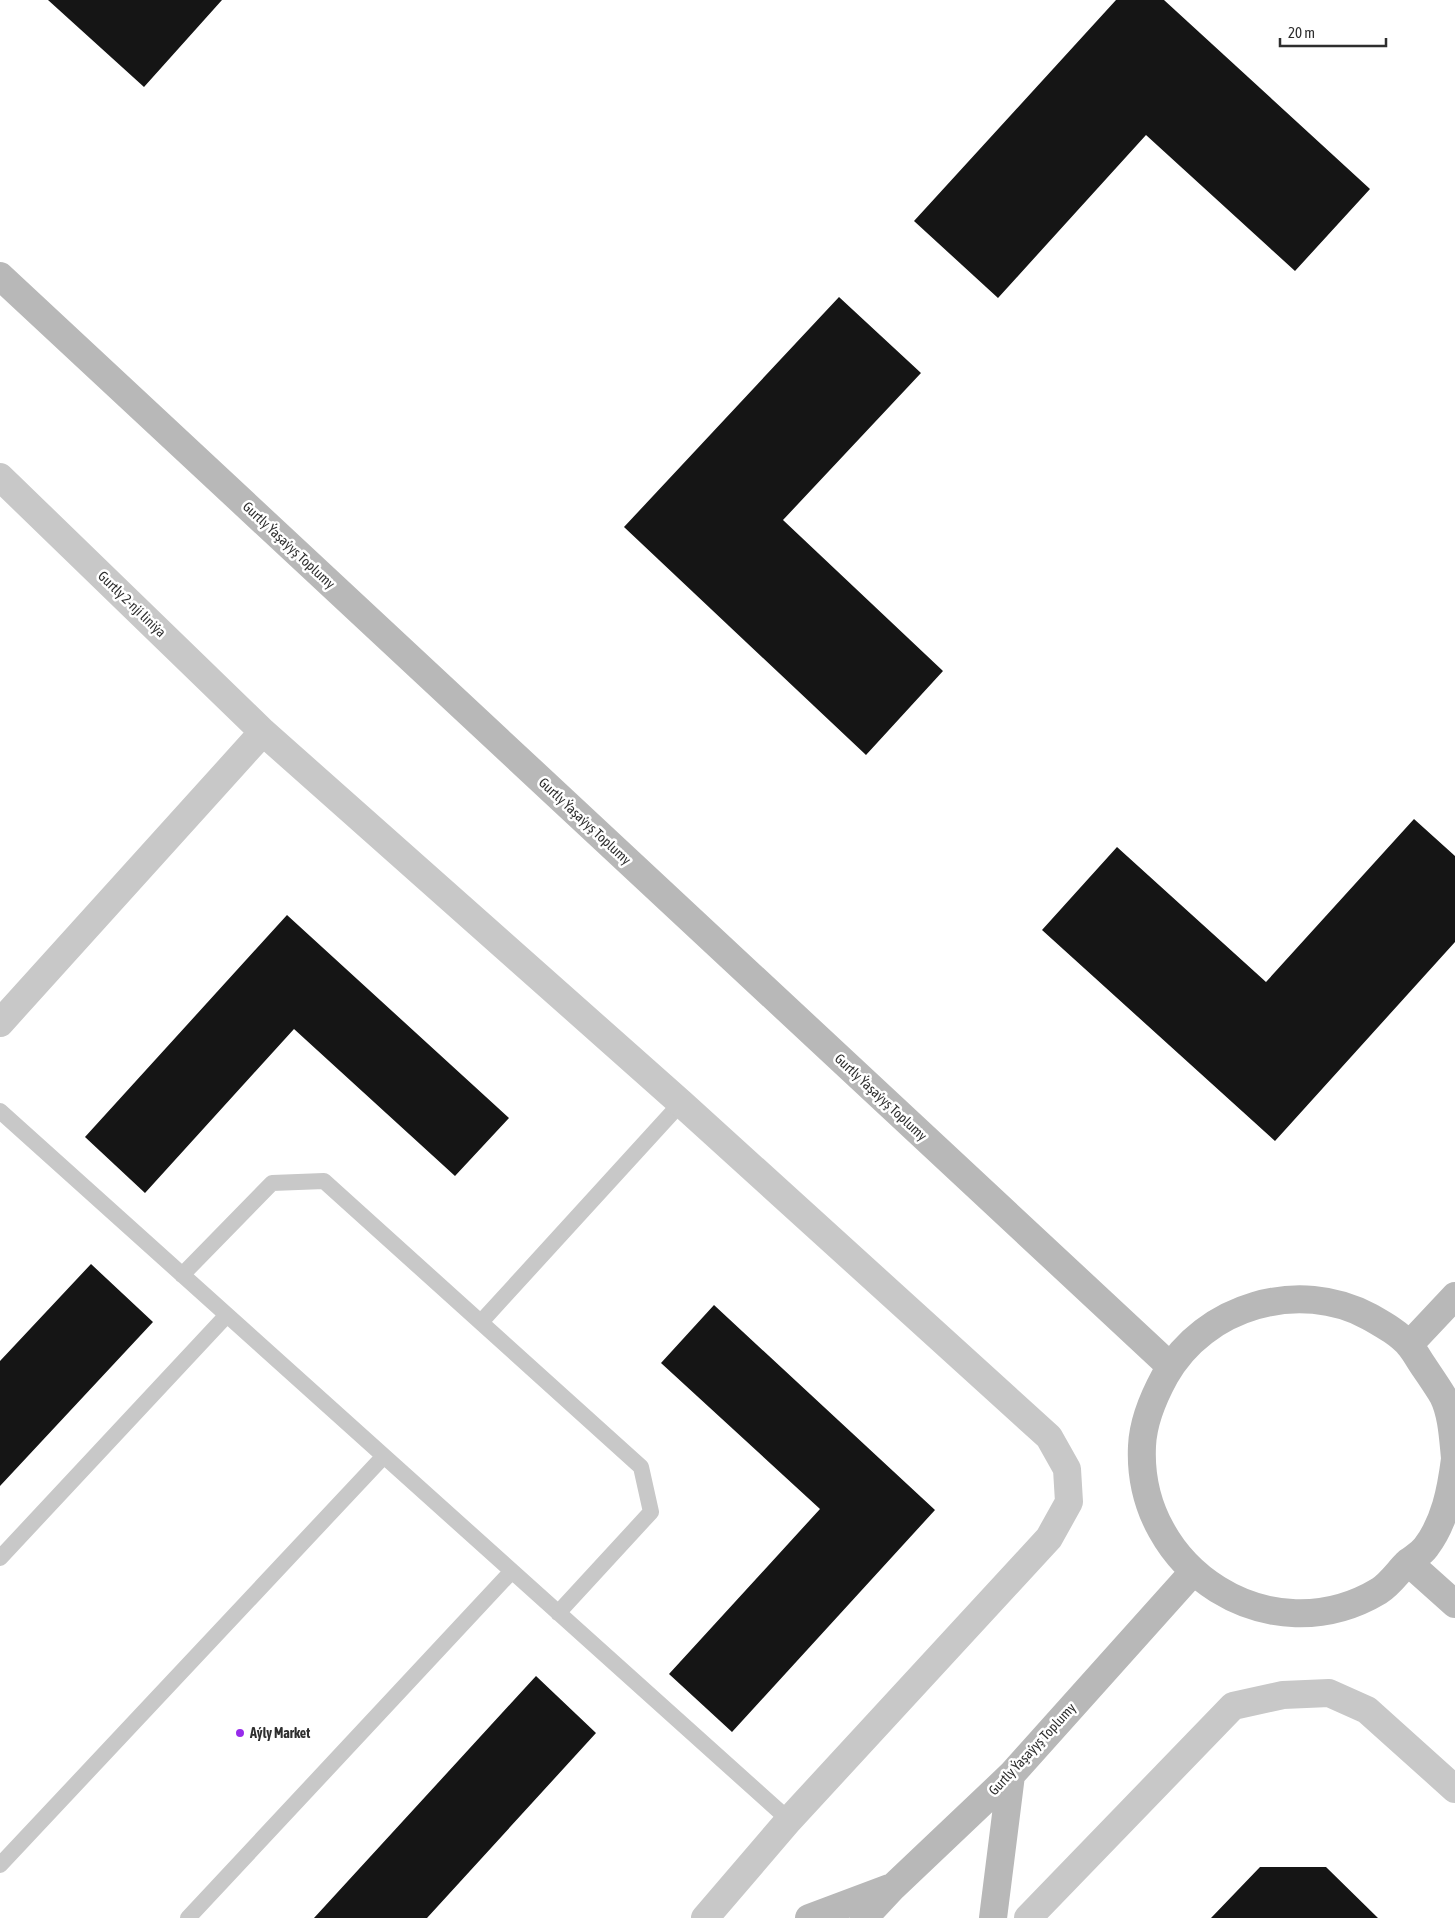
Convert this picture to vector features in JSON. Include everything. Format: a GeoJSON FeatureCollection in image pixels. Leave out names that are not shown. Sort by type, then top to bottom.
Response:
{"type":"FeatureCollection","features":[{"type":"Feature","properties":{"kind":"street","name":"Gurtly Ýaşaýyş Toplumy"},"geometry":{"type":"LineString","coordinates":[[0,276],[1170,1366]]}},
{"type":"Feature","properties":{"kind":"street","name":"Gurtly 2-nji liniýa"},"geometry":{"type":"LineString","coordinates":[[0,477],[264,732],[681,1103],[1049,1437],[1068,1469],[1069,1502],[1049,1538],[788,1820],[705,1918]]}},
{"type":"Feature","properties":{"kind":"street"},"geometry":{"type":"LineString","coordinates":[[0,1023],[264,732]]}},
{"type":"Feature","properties":{"kind":"street"},"geometry":{"type":"LineString","coordinates":[[1409,1345],[1455,1296]]}},
{"type":"Feature","properties":{"kind":"street"},"geometry":{"type":"LineString","coordinates":[[1300,1299],[1330,1302],[1359,1311],[1386,1326],[1409,1345],[1444,1397],[1452,1427],[1455,1459],[1451,1491],[1441,1520],[1425,1548],[1408,1562],[1381,1590],[1355,1603],[1327,1611],[1299,1613],[1270,1611],[1242,1603],[1216,1590],[1193,1572],[1174,1552],[1159,1528],[1148,1501],[1143,1474],[1142,1445],[1147,1417],[1156,1391],[1170,1366],[1190,1343],[1214,1324],[1241,1310],[1270,1302],[1300,1299]]}},
{"type":"Feature","properties":{"kind":"street"},"geometry":{"type":"LineString","coordinates":[[1408,1562],[1455,1604]]}},
{"type":"Feature","properties":{"kind":"street","name":"Gurtly Ýaşaýyş Toplumy"},"geometry":{"type":"LineString","coordinates":[[864,1918],[893,1887],[1011,1774],[1193,1572]]}},
{"type":"Feature","properties":{"kind":"street"},"geometry":{"type":"LineString","coordinates":[[1028,1918],[1233,1706],[1283,1694],[1329,1693],[1367,1710],[1455,1789]]}},
{"type":"Feature","properties":{"kind":"street"},"geometry":{"type":"LineString","coordinates":[[993,1918],[1011,1774]]}},
{"type":"Feature","properties":{"kind":"street"},"geometry":{"type":"LineString","coordinates":[[809,1918],[893,1887]]}},
{"type":"Feature","properties":{"kind":"lane"},"geometry":{"type":"LineString","coordinates":[[481,1322],[681,1103]]}},
{"type":"Feature","properties":{"kind":"lane"},"geometry":{"type":"LineString","coordinates":[[0,1111],[788,1820]]}},
{"type":"Feature","properties":{"kind":"lane"},"geometry":{"type":"LineString","coordinates":[[182,1275],[272,1183],[324,1181],[481,1322],[641,1467],[651,1512],[558,1613]]}},
{"type":"Feature","properties":{"kind":"lane"},"geometry":{"type":"LineString","coordinates":[[0,1558],[226,1315]]}},
{"type":"Feature","properties":{"kind":"lane"},"geometry":{"type":"LineString","coordinates":[[0,1865],[384,1456]]}},
{"type":"Feature","properties":{"kind":"lane"},"geometry":{"type":"LineString","coordinates":[[188,1918],[512,1572]]}},
{"type":"Feature","properties":{"kind":"building"},"geometry":{"type":"Polygon","coordinates":[[[48,0],[222,0],[144,87],[48,0]]]}},
{"type":"Feature","properties":{"kind":"building"},"geometry":{"type":"Polygon","coordinates":[[[1116,0],[1164,0],[1370,189],[1295,271],[1146,135],[998,298],[914,221],[1116,0]]]}},
{"type":"Feature","properties":{"kind":"building"},"geometry":{"type":"Polygon","coordinates":[[[839,297],[921,373],[783,520],[943,671],[866,755],[624,527],[839,297]]]}},
{"type":"Feature","properties":{"kind":"building"},"geometry":{"type":"Polygon","coordinates":[[[1414,819],[1455,856],[1455,942],[1275,1141],[1042,930],[1117,847],[1266,982],[1414,819]]]}},
{"type":"Feature","properties":{"kind":"building"},"geometry":{"type":"Polygon","coordinates":[[[287,915],[509,1118],[455,1176],[294,1029],[145,1193],[85,1137],[287,915]]]}},
{"type":"Feature","properties":{"kind":"building"},"geometry":{"type":"Polygon","coordinates":[[[91,1264],[153,1322],[0,1486],[0,1361],[91,1264]]]}},
{"type":"Feature","properties":{"kind":"building"},"geometry":{"type":"Polygon","coordinates":[[[714,1305],[935,1510],[732,1732],[669,1674],[820,1509],[661,1363],[714,1305]]]}},
{"type":"Feature","properties":{"kind":"building"},"geometry":{"type":"Polygon","coordinates":[[[536,1676],[596,1733],[427,1918],[314,1918],[536,1676]]]}},
{"type":"Feature","properties":{"kind":"building"},"geometry":{"type":"Polygon","coordinates":[[[1260,1867],[1326,1867],[1378,1918],[1211,1918],[1260,1867]]]}},
{"type":"Feature","properties":{"kind":"place","name":"Aýly Market"},"geometry":{"type":"Point","coordinates":[240,1733]}}]}
